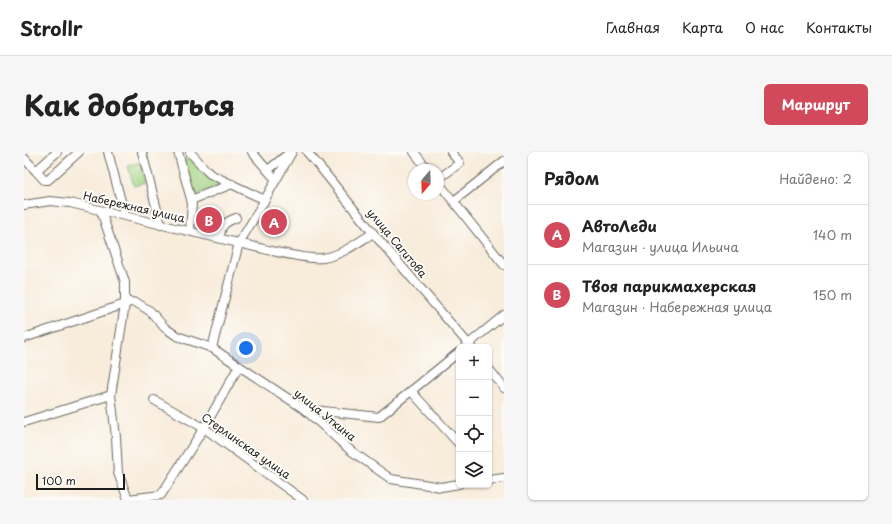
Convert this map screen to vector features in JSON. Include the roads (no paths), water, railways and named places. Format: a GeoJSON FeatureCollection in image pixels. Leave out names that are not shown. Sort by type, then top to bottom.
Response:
{"type":"FeatureCollection","features":[{"type":"Feature","properties":{"kind":"street"},"geometry":{"type":"LineString","coordinates":[[36,171],[57,152]]}},
{"type":"Feature","properties":{"kind":"street"},"geometry":{"type":"LineString","coordinates":[[24,158],[44,180],[48,180],[79,152]]}},
{"type":"Feature","properties":{"kind":"street"},"geometry":{"type":"LineString","coordinates":[[108,152],[125,216]]}},
{"type":"Feature","properties":{"kind":"street"},"geometry":{"type":"LineString","coordinates":[[142,152],[161,225]]}},
{"type":"Feature","properties":{"kind":"street"},"geometry":{"type":"LineString","coordinates":[[178,152],[191,200],[190,231]]}},
{"type":"Feature","properties":{"kind":"street"},"geometry":{"type":"LineString","coordinates":[[190,152],[208,172],[265,200]]}},
{"type":"Feature","properties":{"kind":"street"},"geometry":{"type":"LineString","coordinates":[[252,152],[276,180]]}},
{"type":"Feature","properties":{"kind":"street"},"geometry":{"type":"LineString","coordinates":[[268,170],[292,152]]}},
{"type":"Feature","properties":{"kind":"street"},"geometry":{"type":"LineString","coordinates":[[212,348],[239,243],[292,152]]}},
{"type":"Feature","properties":{"kind":"street","name":"улица Сагитова"},"geometry":{"type":"LineString","coordinates":[[307,152],[466,344]]}},
{"type":"Feature","properties":{"kind":"street"},"geometry":{"type":"LineString","coordinates":[[414,152],[423,164]]}},
{"type":"Feature","properties":{"kind":"street"},"geometry":{"type":"LineString","coordinates":[[444,176],[460,163],[451,152]]}},
{"type":"Feature","properties":{"kind":"street"},"geometry":{"type":"LineString","coordinates":[[454,201],[504,162]]}},
{"type":"Feature","properties":{"kind":"street"},"geometry":{"type":"LineString","coordinates":[[191,200],[232,184]]}},
{"type":"Feature","properties":{"kind":"street"},"geometry":{"type":"LineString","coordinates":[[444,188],[504,265]]}},
{"type":"Feature","properties":{"kind":"street","name":"Набережная улица"},"geometry":{"type":"LineString","coordinates":[[24,205],[57,201],[293,255],[322,258],[346,251],[373,233]]}},
{"type":"Feature","properties":{"kind":"street"},"geometry":{"type":"LineString","coordinates":[[101,211],[129,293],[137,303]]}},
{"type":"Feature","properties":{"kind":"street"},"geometry":{"type":"LineString","coordinates":[[219,238],[224,224],[236,218]]}},
{"type":"Feature","properties":{"kind":"street"},"geometry":{"type":"LineString","coordinates":[[125,282],[125,304],[111,395],[116,437],[118,473],[128,500],[161,495],[204,428],[239,366]]}},
{"type":"Feature","properties":{"kind":"street"},"geometry":{"type":"LineString","coordinates":[[25,336],[130,302],[137,303]]}},
{"type":"Feature","properties":{"kind":"street","name":"улица Уткина"},"geometry":{"type":"LineString","coordinates":[[137,303],[150,311],[165,328],[178,336],[212,348],[304,409],[350,450],[391,479],[441,487],[456,484]]}},
{"type":"Feature","properties":{"kind":"street"},"geometry":{"type":"LineString","coordinates":[[470,344],[504,315]]}},
{"type":"Feature","properties":{"kind":"street"},"geometry":{"type":"LineString","coordinates":[[304,409],[379,417],[456,354]]}},
{"type":"Feature","properties":{"kind":"street"},"geometry":{"type":"LineString","coordinates":[[492,373],[504,388]]}},
{"type":"Feature","properties":{"kind":"street"},"geometry":{"type":"LineString","coordinates":[[411,391],[456,441]]}},
{"type":"Feature","properties":{"kind":"street"},"geometry":{"type":"LineString","coordinates":[[24,422],[111,395]]}},
{"type":"Feature","properties":{"kind":"street","name":"Стерлинская улица"},"geometry":{"type":"LineString","coordinates":[[154,400],[204,428],[304,500]]}},
{"type":"Feature","properties":{"kind":"street"},"geometry":{"type":"LineString","coordinates":[[492,480],[504,478]]}},
{"type":"Feature","properties":{"kind":"place","name":"Твоя парикмахерская"},"geometry":{"type":"Point","coordinates":[209,220]}},
{"type":"Feature","properties":{"kind":"place","name":"АвтоЛеди"},"geometry":{"type":"Point","coordinates":[274,222]}}]}
